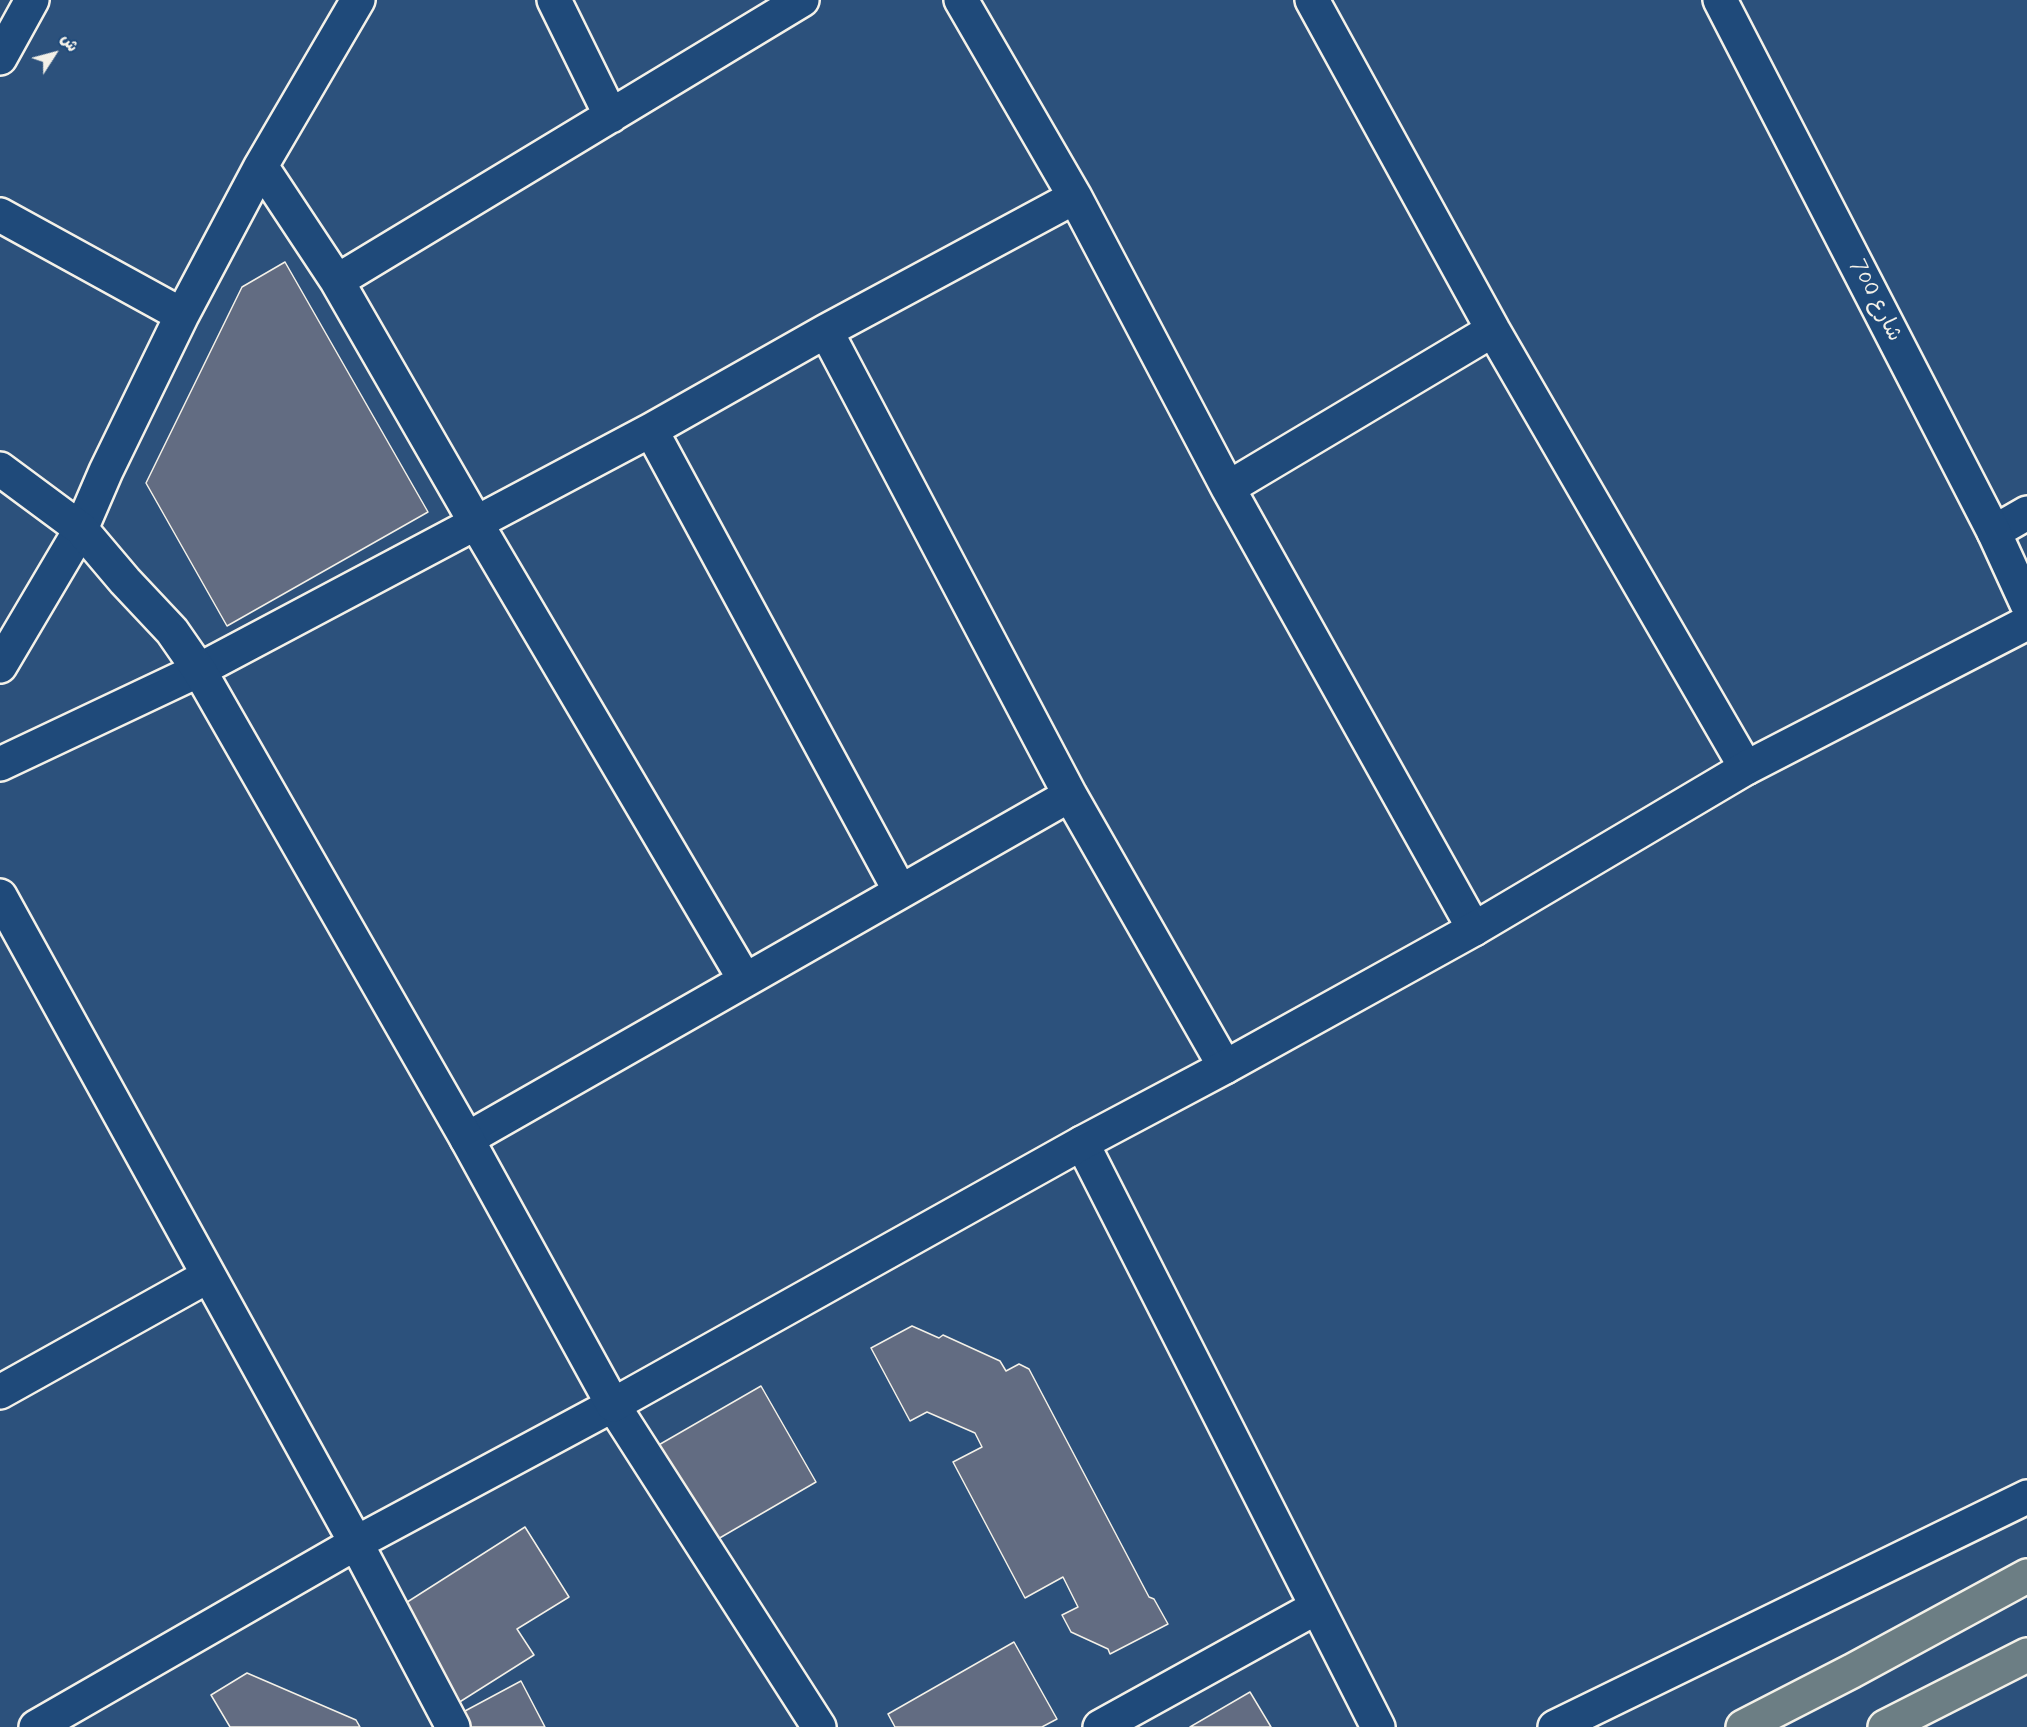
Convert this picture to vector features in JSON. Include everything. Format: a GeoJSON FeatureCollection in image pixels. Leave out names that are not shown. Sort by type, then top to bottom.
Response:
{"type":"FeatureCollection","features":[{"type":"Feature","properties":{"kind":"main road"},"geometry":{"type":"LineString","coordinates":[[1743,1727],[2027,1576]]}},
{"type":"Feature","properties":{"kind":"main road"},"geometry":{"type":"LineString","coordinates":[[1885,1727],[2027,1655]]}},
{"type":"Feature","properties":{"kind":"street"},"geometry":{"type":"LineString","coordinates":[[0,58],[32,0]]}},
{"type":"Feature","properties":{"kind":"street"},"geometry":{"type":"LineString","coordinates":[[0,666],[81,529],[106,471],[182,315],[261,166],[358,0]]}},
{"type":"Feature","properties":{"kind":"street"},"geometry":{"type":"LineString","coordinates":[[554,0],[611,116]]}},
{"type":"Feature","properties":{"kind":"street"},"geometry":{"type":"LineString","coordinates":[[337,281],[802,0]]}},
{"type":"Feature","properties":{"kind":"street"},"geometry":{"type":"LineString","coordinates":[[961,0],[1075,197],[1228,488],[1474,929]]}},
{"type":"Feature","properties":{"kind":"street"},"geometry":{"type":"LineString","coordinates":[[1312,0],[1493,330],[1746,768]]}},
{"type":"Feature","properties":{"kind":"street","name":"شارع 700"},"geometry":{"type":"LineString","coordinates":[[1720,0],[1994,532],[2027,604]]}},
{"type":"Feature","properties":{"kind":"street"},"geometry":{"type":"LineString","coordinates":[[261,166],[337,281],[476,523],[745,980]]}},
{"type":"Feature","properties":{"kind":"street"},"geometry":{"type":"LineString","coordinates":[[0,764],[199,670],[651,430],[826,331],[1075,197]]}},
{"type":"Feature","properties":{"kind":"street"},"geometry":{"type":"LineString","coordinates":[[0,215],[182,315]]}},
{"type":"Feature","properties":{"kind":"street"},"geometry":{"type":"LineString","coordinates":[[1228,488],[1493,330]]}},
{"type":"Feature","properties":{"kind":"street"},"geometry":{"type":"LineString","coordinates":[[826,331],[1070,795],[1225,1066]]}},
{"type":"Feature","properties":{"kind":"street"},"geometry":{"type":"LineString","coordinates":[[651,430],[900,891]]}},
{"type":"Feature","properties":{"kind":"street"},"geometry":{"type":"LineString","coordinates":[[0,469],[81,529],[172,631],[199,670],[466,1139],[613,1405],[819,1727]]}},
{"type":"Feature","properties":{"kind":"street"},"geometry":{"type":"LineString","coordinates":[[1994,532],[2027,513]]}},
{"type":"Feature","properties":{"kind":"street"},"geometry":{"type":"LineString","coordinates":[[36,1727],[356,1543],[613,1405],[1082,1143],[1474,929],[1746,768],[2027,623]]}},
{"type":"Feature","properties":{"kind":"street"},"geometry":{"type":"LineString","coordinates":[[466,1139],[1070,795]]}},
{"type":"Feature","properties":{"kind":"street"},"geometry":{"type":"LineString","coordinates":[[0,896],[356,1543],[453,1727]]}},
{"type":"Feature","properties":{"kind":"street"},"geometry":{"type":"LineString","coordinates":[[1082,1143],[1378,1727]]}},
{"type":"Feature","properties":{"kind":"street"},"geometry":{"type":"LineString","coordinates":[[0,1392],[208,1276]]}},
{"type":"Feature","properties":{"kind":"street"},"geometry":{"type":"LineString","coordinates":[[1555,1727],[2027,1497]]}},
{"type":"Feature","properties":{"kind":"street"},"geometry":{"type":"LineString","coordinates":[[1100,1727],[1317,1607]]}},
{"type":"Feature","properties":{"kind":"building"},"geometry":{"type":"Polygon","coordinates":[[[285,262],[428,512],[227,626],[146,483],[242,287],[285,262]]]}},
{"type":"Feature","properties":{"kind":"building"},"geometry":{"type":"Polygon","coordinates":[[[912,1326],[939,1338],[943,1335],[1000,1361],[1006,1371],[1019,1364],[1029,1369],[1149,1597],[1154,1599],[1168,1624],[1110,1654],[1108,1649],[1071,1632],[1062,1615],[1078,1607],[1063,1577],[1025,1598],[953,1462],[982,1447],[975,1433],[927,1412],[910,1421],[871,1348],[912,1326]]]}},
{"type":"Feature","properties":{"kind":"building"},"geometry":{"type":"Polygon","coordinates":[[[761,1386],[816,1482],[699,1550],[643,1454],[761,1386]]]}},
{"type":"Feature","properties":{"kind":"building"},"geometry":{"type":"Polygon","coordinates":[[[525,1527],[569,1597],[517,1629],[534,1655],[439,1715],[379,1620],[525,1527]]]}},
{"type":"Feature","properties":{"kind":"building"},"geometry":{"type":"Polygon","coordinates":[[[1014,1642],[1057,1719],[1042,1727],[895,1727],[888,1714],[1014,1642]]]}},
{"type":"Feature","properties":{"kind":"building"},"geometry":{"type":"Polygon","coordinates":[[[247,1673],[356,1720],[360,1727],[230,1727],[211,1695],[247,1673]]]}},
{"type":"Feature","properties":{"kind":"building"},"geometry":{"type":"Polygon","coordinates":[[[521,1681],[545,1727],[454,1727],[450,1719],[521,1681]]]}},
{"type":"Feature","properties":{"kind":"building"},"geometry":{"type":"Polygon","coordinates":[[[1250,1692],[1271,1727],[1190,1727],[1250,1692]]]}}]}
